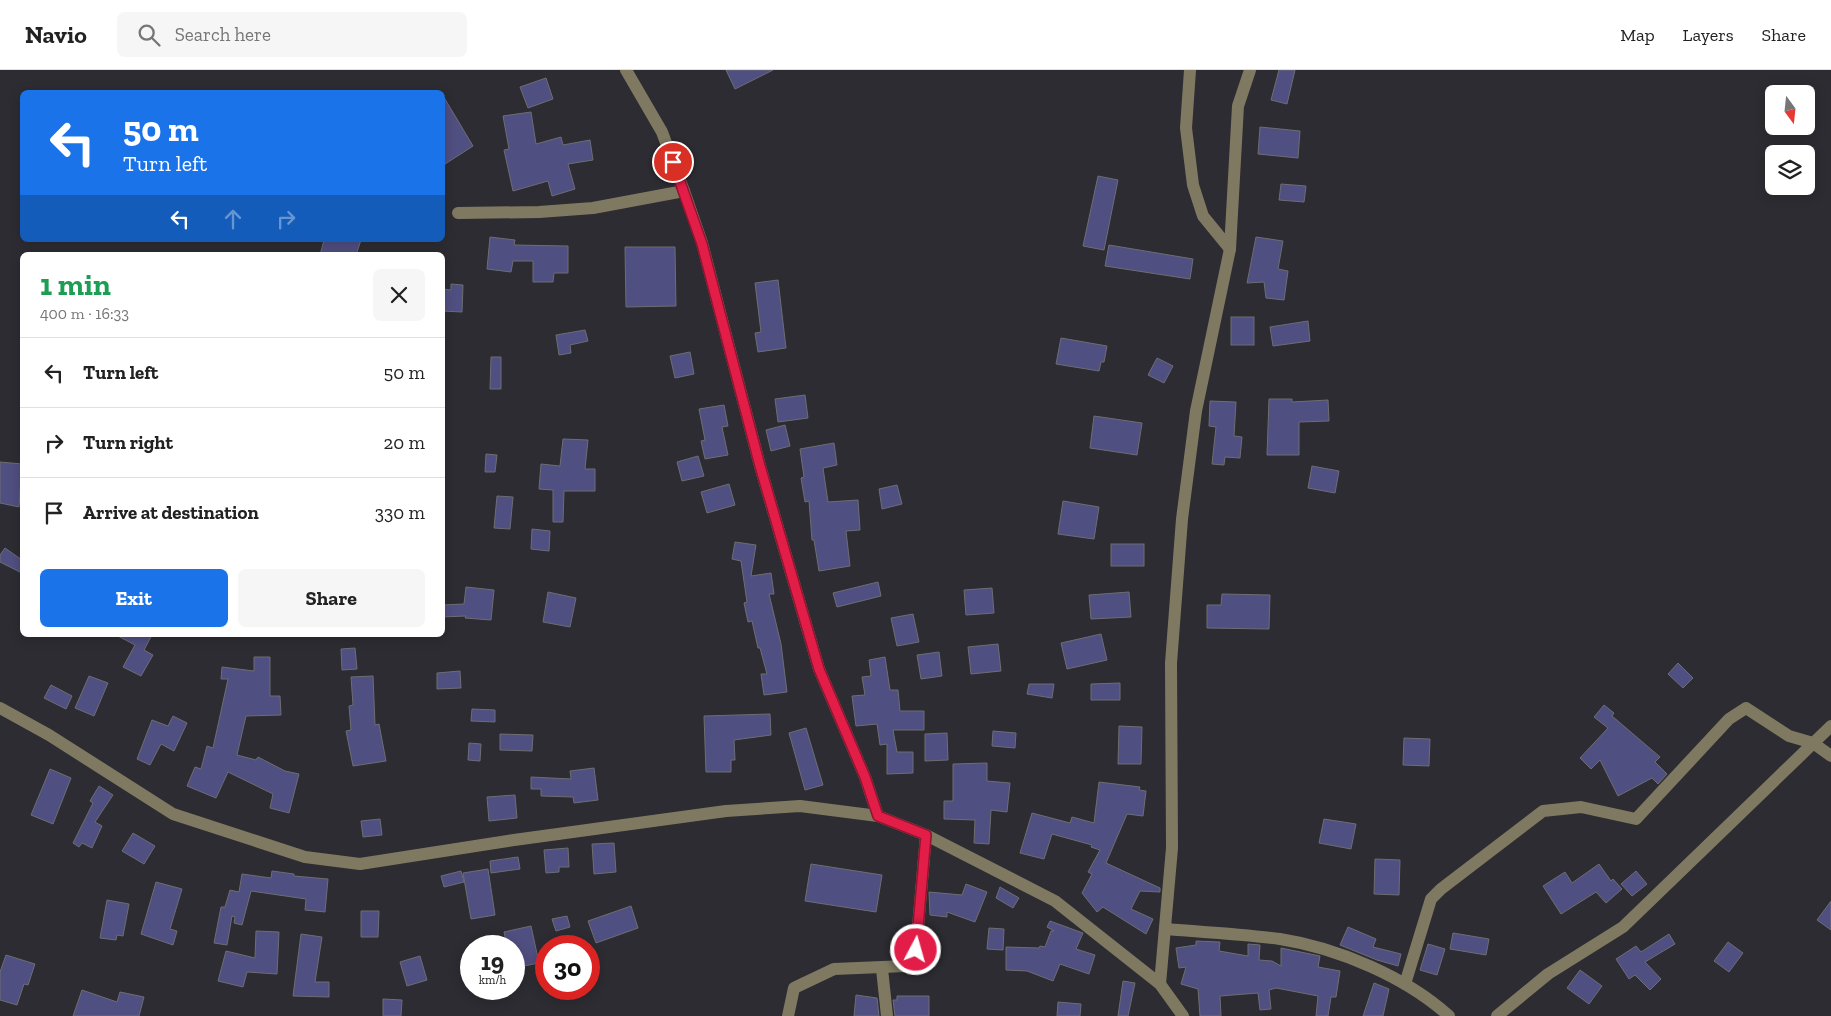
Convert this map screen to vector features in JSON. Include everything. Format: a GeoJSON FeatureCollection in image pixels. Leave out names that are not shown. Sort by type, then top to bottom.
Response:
{"type":"FeatureCollection","features":[{"type":"Feature","properties":{"kind":"street"},"geometry":{"type":"LineString","coordinates":[[626,70],[662,132],[702,244],[760,466],[819,669],[865,777],[878,816]]}},
{"type":"Feature","properties":{"kind":"street"},"geometry":{"type":"LineString","coordinates":[[1190,70],[1186,128],[1193,185],[1202,216],[1230,250]]}},
{"type":"Feature","properties":{"kind":"street"},"geometry":{"type":"LineString","coordinates":[[1160,984],[1172,848],[1171,663],[1182,519],[1196,411],[1230,250],[1238,106],[1250,70]]}},
{"type":"Feature","properties":{"kind":"street"},"geometry":{"type":"LineString","coordinates":[[458,214],[593,208],[684,191]]}},
{"type":"Feature","properties":{"kind":"street"},"geometry":{"type":"LineString","coordinates":[[0,708],[49,735],[173,814],[314,858],[360,864],[514,840],[726,811],[800,806],[878,816],[926,835],[1055,901],[1160,984],[1183,1016]]}},
{"type":"Feature","properties":{"kind":"street"},"geometry":{"type":"LineString","coordinates":[[1405,984],[1431,899],[1441,889],[1543,811],[1581,807],[1636,819],[1729,719],[1746,708],[1789,736],[1813,743],[1831,756]]}},
{"type":"Feature","properties":{"kind":"street"},"geometry":{"type":"LineString","coordinates":[[1497,1016],[1548,974],[1623,927],[1831,726]]}},
{"type":"Feature","properties":{"kind":"street"},"geometry":{"type":"LineString","coordinates":[[788,1016],[794,988],[834,969],[882,969],[906,966],[916,950],[926,835]]}},
{"type":"Feature","properties":{"kind":"street"},"geometry":{"type":"LineString","coordinates":[[1166,928],[1281,940],[1333,951],[1405,984],[1449,1016]]}},
{"type":"Feature","properties":{"kind":"street"},"geometry":{"type":"LineString","coordinates":[[882,969],[887,1016]]}},
{"type":"Feature","properties":{"kind":"building"},"geometry":{"type":"Polygon","coordinates":[[[726,70],[773,70],[735,89],[726,70]]]}},
{"type":"Feature","properties":{"kind":"building"},"geometry":{"type":"Polygon","coordinates":[[[1279,70],[1295,70],[1287,104],[1271,100],[1279,70]]]}},
{"type":"Feature","properties":{"kind":"building"},"geometry":{"type":"Polygon","coordinates":[[[546,78],[553,99],[528,108],[520,87],[546,78]]]}},
{"type":"Feature","properties":{"kind":"building"},"geometry":{"type":"Polygon","coordinates":[[[445,99],[473,146],[445,164],[445,99]]]}},
{"type":"Feature","properties":{"kind":"building"},"geometry":{"type":"Polygon","coordinates":[[[531,112],[536,144],[561,137],[563,145],[590,140],[593,160],[568,164],[575,189],[552,196],[548,181],[513,191],[504,150],[509,149],[503,116],[531,112]]]}},
{"type":"Feature","properties":{"kind":"building"},"geometry":{"type":"Polygon","coordinates":[[[1260,127],[1300,131],[1298,158],[1258,154],[1260,127]]]}},
{"type":"Feature","properties":{"kind":"building"},"geometry":{"type":"Polygon","coordinates":[[[1098,176],[1118,180],[1104,250],[1083,246],[1098,176]]]}},
{"type":"Feature","properties":{"kind":"building"},"geometry":{"type":"Polygon","coordinates":[[[1281,184],[1306,186],[1304,202],[1279,200],[1281,184]]]}},
{"type":"Feature","properties":{"kind":"building"},"geometry":{"type":"Polygon","coordinates":[[[490,237],[515,240],[514,245],[568,246],[568,273],[554,273],[553,282],[533,282],[533,261],[513,261],[511,272],[487,269],[490,237]]]}},
{"type":"Feature","properties":{"kind":"building"},"geometry":{"type":"Polygon","coordinates":[[[1256,237],[1283,241],[1278,269],[1288,271],[1284,300],[1266,298],[1264,282],[1247,283],[1256,237]]]}},
{"type":"Feature","properties":{"kind":"building"},"geometry":{"type":"Polygon","coordinates":[[[323,242],[360,242],[357,252],[321,252],[323,242]]]}},
{"type":"Feature","properties":{"kind":"building"},"geometry":{"type":"Polygon","coordinates":[[[1109,245],[1193,259],[1190,279],[1105,266],[1109,245]]]}},
{"type":"Feature","properties":{"kind":"building"},"geometry":{"type":"Polygon","coordinates":[[[625,247],[675,247],[676,306],[626,307],[625,247]]]}},
{"type":"Feature","properties":{"kind":"building"},"geometry":{"type":"Polygon","coordinates":[[[778,280],[786,348],[758,352],[755,333],[761,332],[755,283],[778,280]]]}},
{"type":"Feature","properties":{"kind":"building"},"geometry":{"type":"Polygon","coordinates":[[[451,284],[463,285],[462,312],[445,311],[445,289],[451,290],[451,284]]]}},
{"type":"Feature","properties":{"kind":"building"},"geometry":{"type":"Polygon","coordinates":[[[1231,317],[1254,317],[1254,345],[1231,345],[1231,317]]]}},
{"type":"Feature","properties":{"kind":"building"},"geometry":{"type":"Polygon","coordinates":[[[1308,321],[1310,341],[1273,346],[1270,327],[1308,321]]]}},
{"type":"Feature","properties":{"kind":"building"},"geometry":{"type":"Polygon","coordinates":[[[585,330],[588,341],[570,345],[571,353],[559,355],[556,335],[585,330]]]}},
{"type":"Feature","properties":{"kind":"building"},"geometry":{"type":"Polygon","coordinates":[[[1061,338],[1107,346],[1104,362],[1101,362],[1099,371],[1056,364],[1061,338]]]}},
{"type":"Feature","properties":{"kind":"building"},"geometry":{"type":"Polygon","coordinates":[[[690,352],[694,374],[675,378],[670,356],[690,352]]]}},
{"type":"Feature","properties":{"kind":"building"},"geometry":{"type":"Polygon","coordinates":[[[491,357],[501,357],[501,389],[490,389],[491,357]]]}},
{"type":"Feature","properties":{"kind":"building"},"geometry":{"type":"Polygon","coordinates":[[[1157,358],[1173,366],[1164,383],[1148,375],[1157,358]]]}},
{"type":"Feature","properties":{"kind":"building"},"geometry":{"type":"Polygon","coordinates":[[[805,395],[808,418],[778,422],[775,399],[805,395]]]}},
{"type":"Feature","properties":{"kind":"building"},"geometry":{"type":"Polygon","coordinates":[[[1269,399],[1292,399],[1292,402],[1328,400],[1329,421],[1299,422],[1299,455],[1267,455],[1269,399]]]}},
{"type":"Feature","properties":{"kind":"building"},"geometry":{"type":"Polygon","coordinates":[[[1210,401],[1236,402],[1234,436],[1242,437],[1240,458],[1225,457],[1224,465],[1212,464],[1216,427],[1209,426],[1210,401]]]}},
{"type":"Feature","properties":{"kind":"building"},"geometry":{"type":"Polygon","coordinates":[[[724,405],[728,426],[722,427],[728,455],[705,459],[701,441],[705,440],[699,409],[724,405]]]}},
{"type":"Feature","properties":{"kind":"building"},"geometry":{"type":"Polygon","coordinates":[[[1094,416],[1142,423],[1137,455],[1090,448],[1094,416]]]}},
{"type":"Feature","properties":{"kind":"building"},"geometry":{"type":"Polygon","coordinates":[[[785,425],[790,446],[771,451],[766,430],[785,425]]]}},
{"type":"Feature","properties":{"kind":"building"},"geometry":{"type":"Polygon","coordinates":[[[563,439],[588,440],[585,469],[595,469],[595,491],[564,491],[563,522],[553,522],[553,490],[539,489],[541,464],[560,466],[563,439]]]}},
{"type":"Feature","properties":{"kind":"building"},"geometry":{"type":"Polygon","coordinates":[[[834,443],[837,465],[823,468],[828,502],[858,500],[860,530],[846,531],[850,566],[819,571],[814,540],[812,540],[809,501],[805,502],[801,478],[804,477],[800,449],[834,443]]]}},
{"type":"Feature","properties":{"kind":"building"},"geometry":{"type":"Polygon","coordinates":[[[486,454],[497,455],[495,472],[485,472],[486,454]]]}},
{"type":"Feature","properties":{"kind":"building"},"geometry":{"type":"Polygon","coordinates":[[[698,456],[704,476],[682,481],[677,462],[698,456]]]}},
{"type":"Feature","properties":{"kind":"building"},"geometry":{"type":"Polygon","coordinates":[[[0,462],[20,464],[19,507],[0,503],[0,462]]]}},
{"type":"Feature","properties":{"kind":"building"},"geometry":{"type":"Polygon","coordinates":[[[1312,466],[1339,471],[1335,493],[1308,488],[1312,466]]]}},
{"type":"Feature","properties":{"kind":"building"},"geometry":{"type":"Polygon","coordinates":[[[729,484],[735,505],[707,513],[701,492],[729,484]]]}},
{"type":"Feature","properties":{"kind":"building"},"geometry":{"type":"Polygon","coordinates":[[[897,485],[902,504],[882,509],[879,489],[897,485]]]}},
{"type":"Feature","properties":{"kind":"building"},"geometry":{"type":"Polygon","coordinates":[[[497,496],[513,497],[510,529],[494,528],[497,496]]]}},
{"type":"Feature","properties":{"kind":"building"},"geometry":{"type":"Polygon","coordinates":[[[1063,501],[1099,507],[1094,539],[1058,534],[1063,501]]]}},
{"type":"Feature","properties":{"kind":"building"},"geometry":{"type":"Polygon","coordinates":[[[532,529],[550,531],[549,551],[531,549],[532,529]]]}},
{"type":"Feature","properties":{"kind":"building"},"geometry":{"type":"Polygon","coordinates":[[[735,542],[756,545],[751,576],[771,573],[774,594],[769,594],[781,644],[787,692],[764,695],[761,674],[767,674],[760,648],[758,648],[752,621],[748,622],[744,603],[747,602],[741,561],[732,559],[735,542]]]}},
{"type":"Feature","properties":{"kind":"building"},"geometry":{"type":"Polygon","coordinates":[[[1111,544],[1144,544],[1144,566],[1111,566],[1111,544]]]}},
{"type":"Feature","properties":{"kind":"building"},"geometry":{"type":"Polygon","coordinates":[[[5,548],[20,559],[20,572],[0,562],[0,555],[5,548]]]}},
{"type":"Feature","properties":{"kind":"building"},"geometry":{"type":"Polygon","coordinates":[[[878,582],[881,596],[837,607],[833,593],[878,582]]]}},
{"type":"Feature","properties":{"kind":"building"},"geometry":{"type":"Polygon","coordinates":[[[466,587],[494,590],[491,620],[465,618],[466,616],[445,617],[445,605],[464,604],[466,587]]]}},
{"type":"Feature","properties":{"kind":"building"},"geometry":{"type":"Polygon","coordinates":[[[992,588],[994,613],[966,615],[964,590],[992,588]]]}},
{"type":"Feature","properties":{"kind":"building"},"geometry":{"type":"Polygon","coordinates":[[[548,592],[576,598],[570,627],[543,622],[548,592]]]}},
{"type":"Feature","properties":{"kind":"building"},"geometry":{"type":"Polygon","coordinates":[[[1129,592],[1131,617],[1091,619],[1089,595],[1129,592]]]}},
{"type":"Feature","properties":{"kind":"building"},"geometry":{"type":"Polygon","coordinates":[[[1222,594],[1270,595],[1269,629],[1207,628],[1207,605],[1221,605],[1222,594]]]}},
{"type":"Feature","properties":{"kind":"building"},"geometry":{"type":"Polygon","coordinates":[[[913,614],[919,642],[897,646],[891,618],[913,614]]]}},
{"type":"Feature","properties":{"kind":"building"},"geometry":{"type":"Polygon","coordinates":[[[1101,634],[1107,660],[1067,669],[1061,643],[1101,634]]]}},
{"type":"Feature","properties":{"kind":"building"},"geometry":{"type":"Polygon","coordinates":[[[120,637],[151,637],[144,650],[153,655],[141,676],[123,667],[135,645],[120,637]]]}},
{"type":"Feature","properties":{"kind":"building"},"geometry":{"type":"Polygon","coordinates":[[[998,644],[1001,671],[971,674],[968,647],[998,644]]]}},
{"type":"Feature","properties":{"kind":"building"},"geometry":{"type":"Polygon","coordinates":[[[355,648],[357,669],[342,670],[341,649],[355,648]]]}},
{"type":"Feature","properties":{"kind":"building"},"geometry":{"type":"Polygon","coordinates":[[[939,652],[942,676],[921,679],[917,655],[939,652]]]}},
{"type":"Feature","properties":{"kind":"building"},"geometry":{"type":"Polygon","coordinates":[[[254,657],[270,657],[270,696],[280,696],[281,715],[246,716],[237,755],[256,760],[258,757],[285,771],[299,774],[289,813],[270,808],[273,794],[228,772],[216,798],[187,786],[195,767],[201,769],[207,746],[213,748],[228,679],[221,679],[222,667],[254,671],[254,657]]]}},
{"type":"Feature","properties":{"kind":"building"},"geometry":{"type":"Polygon","coordinates":[[[885,657],[890,690],[898,690],[900,711],[924,711],[924,730],[893,730],[897,752],[913,752],[913,773],[887,774],[887,744],[880,745],[877,724],[856,726],[852,696],[865,695],[862,677],[871,676],[869,660],[885,657]]]}},
{"type":"Feature","properties":{"kind":"building"},"geometry":{"type":"Polygon","coordinates":[[[1678,663],[1693,678],[1683,688],[1668,674],[1678,663]]]}},
{"type":"Feature","properties":{"kind":"building"},"geometry":{"type":"Polygon","coordinates":[[[460,671],[461,688],[437,689],[437,673],[460,671]]]}},
{"type":"Feature","properties":{"kind":"building"},"geometry":{"type":"Polygon","coordinates":[[[89,676],[108,683],[94,716],[75,708],[89,676]]]}},
{"type":"Feature","properties":{"kind":"building"},"geometry":{"type":"Polygon","coordinates":[[[373,676],[375,725],[379,724],[386,761],[353,766],[346,731],[351,730],[349,706],[353,705],[351,677],[373,676]]]}},
{"type":"Feature","properties":{"kind":"building"},"geometry":{"type":"Polygon","coordinates":[[[1120,683],[1120,700],[1091,700],[1091,684],[1120,683]]]}},
{"type":"Feature","properties":{"kind":"building"},"geometry":{"type":"Polygon","coordinates":[[[1029,684],[1054,684],[1052,698],[1027,694],[1029,684]]]}},
{"type":"Feature","properties":{"kind":"building"},"geometry":{"type":"Polygon","coordinates":[[[51,685],[72,696],[66,709],[44,698],[51,685]]]}},
{"type":"Feature","properties":{"kind":"building"},"geometry":{"type":"Polygon","coordinates":[[[1604,705],[1614,713],[1612,716],[1660,757],[1655,762],[1667,774],[1658,784],[1652,778],[1618,796],[1600,760],[1591,769],[1580,758],[1608,728],[1594,717],[1604,705]]]}},
{"type":"Feature","properties":{"kind":"building"},"geometry":{"type":"Polygon","coordinates":[[[472,709],[495,710],[495,722],[471,721],[472,709]]]}},
{"type":"Feature","properties":{"kind":"building"},"geometry":{"type":"Polygon","coordinates":[[[770,714],[771,735],[734,740],[735,760],[731,760],[731,772],[706,772],[704,716],[770,714]]]}},
{"type":"Feature","properties":{"kind":"building"},"geometry":{"type":"Polygon","coordinates":[[[173,716],[187,723],[174,751],[161,744],[150,765],[137,759],[152,720],[168,726],[173,716]]]}},
{"type":"Feature","properties":{"kind":"building"},"geometry":{"type":"Polygon","coordinates":[[[1119,726],[1142,727],[1141,764],[1118,764],[1119,726]]]}},
{"type":"Feature","properties":{"kind":"building"},"geometry":{"type":"Polygon","coordinates":[[[806,728],[823,785],[805,790],[789,733],[806,728]]]}},
{"type":"Feature","properties":{"kind":"building"},"geometry":{"type":"Polygon","coordinates":[[[993,731],[1016,733],[1015,748],[992,746],[993,731]]]}},
{"type":"Feature","properties":{"kind":"building"},"geometry":{"type":"Polygon","coordinates":[[[947,733],[948,760],[925,761],[925,734],[947,733]]]}},
{"type":"Feature","properties":{"kind":"building"},"geometry":{"type":"Polygon","coordinates":[[[500,734],[533,735],[532,751],[500,750],[500,734]]]}},
{"type":"Feature","properties":{"kind":"building"},"geometry":{"type":"Polygon","coordinates":[[[1404,738],[1430,739],[1429,766],[1403,765],[1404,738]]]}},
{"type":"Feature","properties":{"kind":"building"},"geometry":{"type":"Polygon","coordinates":[[[469,743],[481,744],[480,761],[468,760],[469,743]]]}},
{"type":"Feature","properties":{"kind":"building"},"geometry":{"type":"Polygon","coordinates":[[[987,763],[987,781],[1010,783],[1007,812],[991,810],[989,844],[974,843],[975,820],[944,819],[944,801],[953,801],[953,764],[987,763]]]}},
{"type":"Feature","properties":{"kind":"building"},"geometry":{"type":"Polygon","coordinates":[[[594,768],[598,800],[574,803],[573,797],[541,796],[541,789],[531,789],[531,777],[571,779],[570,771],[594,768]]]}},
{"type":"Feature","properties":{"kind":"building"},"geometry":{"type":"Polygon","coordinates":[[[50,769],[71,778],[53,824],[31,815],[50,769]]]}},
{"type":"Feature","properties":{"kind":"building"},"geometry":{"type":"Polygon","coordinates":[[[1099,782],[1140,787],[1139,790],[1146,791],[1143,816],[1127,814],[1106,863],[1160,888],[1160,892],[1140,891],[1131,909],[1153,919],[1146,934],[1103,907],[1097,912],[1082,893],[1092,874],[1088,872],[1100,850],[1091,847],[1092,845],[1052,834],[1044,859],[1020,853],[1032,813],[1070,823],[1072,817],[1094,823],[1099,782]]]}},
{"type":"Feature","properties":{"kind":"building"},"geometry":{"type":"Polygon","coordinates":[[[99,786],[113,795],[95,822],[102,826],[92,848],[82,843],[79,847],[73,843],[93,803],[90,801],[99,786]]]}},
{"type":"Feature","properties":{"kind":"building"},"geometry":{"type":"Polygon","coordinates":[[[515,795],[517,818],[489,821],[487,797],[515,795]]]}},
{"type":"Feature","properties":{"kind":"building"},"geometry":{"type":"Polygon","coordinates":[[[380,819],[382,835],[363,837],[361,821],[380,819]]]}},
{"type":"Feature","properties":{"kind":"building"},"geometry":{"type":"Polygon","coordinates":[[[1324,819],[1356,824],[1351,849],[1319,843],[1324,819]]]}},
{"type":"Feature","properties":{"kind":"building"},"geometry":{"type":"Polygon","coordinates":[[[133,833],[155,846],[144,864],[122,851],[133,833]]]}},
{"type":"Feature","properties":{"kind":"building"},"geometry":{"type":"Polygon","coordinates":[[[614,843],[616,872],[594,874],[592,844],[614,843]]]}},
{"type":"Feature","properties":{"kind":"building"},"geometry":{"type":"Polygon","coordinates":[[[568,848],[569,867],[559,867],[559,872],[546,873],[544,850],[568,848]]]}},
{"type":"Feature","properties":{"kind":"building"},"geometry":{"type":"Polygon","coordinates":[[[518,857],[520,869],[491,873],[490,861],[518,857]]]}},
{"type":"Feature","properties":{"kind":"building"},"geometry":{"type":"Polygon","coordinates":[[[1375,859],[1400,860],[1399,895],[1374,894],[1375,859]]]}},
{"type":"Feature","properties":{"kind":"building"},"geometry":{"type":"Polygon","coordinates":[[[811,864],[882,875],[876,912],[805,901],[811,864]]]}},
{"type":"Feature","properties":{"kind":"building"},"geometry":{"type":"Polygon","coordinates":[[[1599,864],[1611,881],[1613,879],[1622,889],[1606,903],[1596,892],[1561,914],[1543,886],[1565,872],[1572,883],[1599,864]]]}},
{"type":"Feature","properties":{"kind":"building"},"geometry":{"type":"Polygon","coordinates":[[[488,869],[495,915],[471,919],[463,873],[488,869]]]}},
{"type":"Feature","properties":{"kind":"building"},"geometry":{"type":"Polygon","coordinates":[[[272,871],[294,874],[294,876],[328,879],[325,912],[305,910],[306,899],[251,891],[242,925],[234,923],[235,917],[232,916],[227,945],[214,943],[221,907],[225,907],[230,890],[239,892],[242,874],[271,878],[272,871]]]}},
{"type":"Feature","properties":{"kind":"building"},"geometry":{"type":"Polygon","coordinates":[[[461,871],[464,882],[444,887],[441,876],[461,871]]]}},
{"type":"Feature","properties":{"kind":"building"},"geometry":{"type":"Polygon","coordinates":[[[1636,871],[1647,884],[1632,896],[1621,884],[1636,871]]]}},
{"type":"Feature","properties":{"kind":"building"},"geometry":{"type":"Polygon","coordinates":[[[156,882],[182,889],[170,929],[177,931],[173,945],[141,934],[156,882]]]}},
{"type":"Feature","properties":{"kind":"building"},"geometry":{"type":"Polygon","coordinates":[[[966,884],[987,892],[975,922],[947,912],[947,917],[930,915],[929,892],[962,895],[966,884]]]}},
{"type":"Feature","properties":{"kind":"building"},"geometry":{"type":"Polygon","coordinates":[[[1000,887],[1019,898],[1013,908],[996,898],[1000,887]]]}},
{"type":"Feature","properties":{"kind":"building"},"geometry":{"type":"Polygon","coordinates":[[[107,900],[129,904],[123,936],[117,935],[116,940],[100,938],[107,900]]]}},
{"type":"Feature","properties":{"kind":"building"},"geometry":{"type":"Polygon","coordinates":[[[1831,901],[1831,930],[1817,920],[1831,901]]]}},
{"type":"Feature","properties":{"kind":"building"},"geometry":{"type":"Polygon","coordinates":[[[631,906],[638,928],[600,942],[600,935],[593,935],[588,921],[631,906]]]}},
{"type":"Feature","properties":{"kind":"building"},"geometry":{"type":"Polygon","coordinates":[[[361,911],[379,911],[378,937],[361,937],[361,911]]]}},
{"type":"Feature","properties":{"kind":"building"},"geometry":{"type":"Polygon","coordinates":[[[567,916],[570,927],[556,931],[552,919],[567,916]]]}},
{"type":"Feature","properties":{"kind":"building"},"geometry":{"type":"Polygon","coordinates":[[[1050,921],[1083,933],[1076,949],[1095,955],[1089,974],[1060,964],[1053,981],[1027,971],[1006,970],[1006,947],[1045,947],[1051,931],[1054,931],[1047,927],[1050,921]]]}},
{"type":"Feature","properties":{"kind":"building"},"geometry":{"type":"Polygon","coordinates":[[[531,926],[535,944],[535,964],[525,966],[525,935],[505,935],[504,932],[531,926]]]}},
{"type":"Feature","properties":{"kind":"building"},"geometry":{"type":"Polygon","coordinates":[[[1348,927],[1376,939],[1373,947],[1401,954],[1398,966],[1377,960],[1340,945],[1348,927]]]}},
{"type":"Feature","properties":{"kind":"building"},"geometry":{"type":"Polygon","coordinates":[[[989,928],[1004,929],[1003,950],[987,949],[989,928]]]}},
{"type":"Feature","properties":{"kind":"building"},"geometry":{"type":"Polygon","coordinates":[[[256,931],[279,932],[277,974],[247,972],[243,987],[218,981],[226,951],[255,958],[256,931]]]}},
{"type":"Feature","properties":{"kind":"building"},"geometry":{"type":"Polygon","coordinates":[[[1453,933],[1489,939],[1486,955],[1450,949],[1453,933]]]}},
{"type":"Feature","properties":{"kind":"building"},"geometry":{"type":"Polygon","coordinates":[[[301,934],[322,937],[315,982],[329,982],[329,997],[293,996],[301,934]]]}},
{"type":"Feature","properties":{"kind":"building"},"geometry":{"type":"Polygon","coordinates":[[[1669,934],[1675,944],[1645,962],[1661,979],[1650,990],[1635,975],[1629,979],[1616,959],[1636,946],[1641,952],[1669,934]]]}},
{"type":"Feature","properties":{"kind":"building"},"geometry":{"type":"Polygon","coordinates":[[[1196,941],[1220,942],[1219,951],[1248,956],[1248,944],[1260,945],[1259,960],[1272,961],[1281,966],[1281,948],[1320,956],[1318,967],[1340,971],[1336,997],[1331,997],[1328,1016],[1316,1016],[1318,996],[1276,988],[1269,990],[1271,1009],[1260,1010],[1258,993],[1220,996],[1221,1016],[1200,1016],[1198,989],[1181,984],[1186,967],[1179,968],[1176,948],[1196,945],[1196,941]]]}},
{"type":"Feature","properties":{"kind":"building"},"geometry":{"type":"Polygon","coordinates":[[[1728,942],[1743,953],[1729,972],[1714,961],[1728,942]]]}},
{"type":"Feature","properties":{"kind":"building"},"geometry":{"type":"Polygon","coordinates":[[[1428,944],[1445,949],[1437,975],[1420,970],[1428,944]]]}},
{"type":"Feature","properties":{"kind":"building"},"geometry":{"type":"Polygon","coordinates":[[[6,955],[35,964],[28,985],[24,984],[17,1005],[0,1000],[0,972],[6,955]]]}},
{"type":"Feature","properties":{"kind":"building"},"geometry":{"type":"Polygon","coordinates":[[[420,956],[427,980],[407,986],[400,962],[420,956]]]}},
{"type":"Feature","properties":{"kind":"building"},"geometry":{"type":"Polygon","coordinates":[[[1580,970],[1602,986],[1589,1004],[1567,988],[1580,970]]]}},
{"type":"Feature","properties":{"kind":"building"},"geometry":{"type":"Polygon","coordinates":[[[1123,981],[1135,983],[1128,1016],[1118,1016],[1123,981]]]}},
{"type":"Feature","properties":{"kind":"building"},"geometry":{"type":"Polygon","coordinates":[[[1374,983],[1389,989],[1383,1016],[1363,1016],[1374,983]]]}},
{"type":"Feature","properties":{"kind":"building"},"geometry":{"type":"Polygon","coordinates":[[[82,990],[117,1002],[120,992],[144,997],[139,1016],[73,1016],[82,990]]]}},
{"type":"Feature","properties":{"kind":"building"},"geometry":{"type":"Polygon","coordinates":[[[856,995],[877,998],[879,1016],[854,1016],[856,995]]]}},
{"type":"Feature","properties":{"kind":"building"},"geometry":{"type":"Polygon","coordinates":[[[897,996],[929,996],[929,1016],[895,1016],[893,1000],[897,1000],[897,996]]]}},
{"type":"Feature","properties":{"kind":"building"},"geometry":{"type":"Polygon","coordinates":[[[383,999],[402,1000],[401,1016],[383,1016],[383,999]]]}},
{"type":"Feature","properties":{"kind":"building"},"geometry":{"type":"Polygon","coordinates":[[[1058,1002],[1081,1004],[1080,1016],[1057,1016],[1058,1002]]]}},
{"type":"Feature","properties":{"kind":"route"},"geometry":{"type":"LineString","coordinates":[[673,162],[702,244],[760,466],[819,669],[865,777],[878,816],[926,835],[916,950]]}}]}
